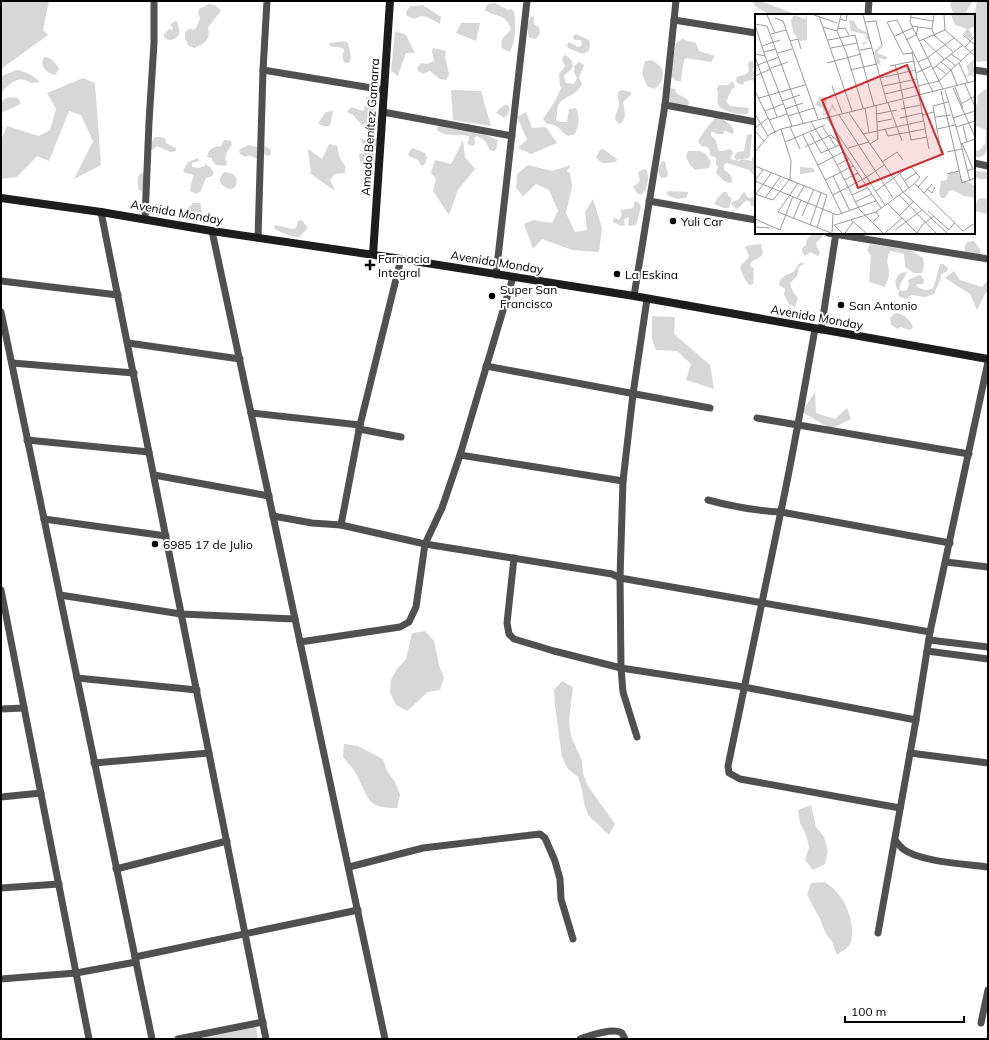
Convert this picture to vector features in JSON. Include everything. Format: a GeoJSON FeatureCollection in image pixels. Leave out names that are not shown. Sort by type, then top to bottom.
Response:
{"type":"FeatureCollection","features":[{"type":"Feature","properties":{"kind":"main road","name":"Amado Benítez Gamarra"},"geometry":{"type":"LineString","coordinates":[[373,255],[390,1]]}},
{"type":"Feature","properties":{"kind":"main road","name":"Avenida Monday"},"geometry":{"type":"LineString","coordinates":[[1,198],[102,212],[212,231],[402,259],[513,278],[634,296],[988,361]]}},
{"type":"Feature","properties":{"kind":"street"},"geometry":{"type":"LineString","coordinates":[[145,219],[154,43],[154,1]]}},
{"type":"Feature","properties":{"kind":"street"},"geometry":{"type":"LineString","coordinates":[[258,238],[263,70],[267,1]]}},
{"type":"Feature","properties":{"kind":"street"},"geometry":{"type":"LineString","coordinates":[[496,275],[527,1]]}},
{"type":"Feature","properties":{"kind":"street"},"geometry":{"type":"LineString","coordinates":[[634,296],[665,105],[676,1]]}},
{"type":"Feature","properties":{"kind":"street"},"geometry":{"type":"LineString","coordinates":[[868,14],[869,1]]}},
{"type":"Feature","properties":{"kind":"street"},"geometry":{"type":"LineString","coordinates":[[674,20],[755,33]]}},
{"type":"Feature","properties":{"kind":"street"},"geometry":{"type":"LineString","coordinates":[[263,70],[384,90]]}},
{"type":"Feature","properties":{"kind":"street"},"geometry":{"type":"LineString","coordinates":[[975,70],[988,72]]}},
{"type":"Feature","properties":{"kind":"street"},"geometry":{"type":"LineString","coordinates":[[665,105],[755,122]]}},
{"type":"Feature","properties":{"kind":"street"},"geometry":{"type":"LineString","coordinates":[[383,112],[512,136]]}},
{"type":"Feature","properties":{"kind":"street"},"geometry":{"type":"LineString","coordinates":[[975,163],[988,166]]}},
{"type":"Feature","properties":{"kind":"street"},"geometry":{"type":"LineString","coordinates":[[649,201],[755,220]]}},
{"type":"Feature","properties":{"kind":"street"},"geometry":{"type":"LineString","coordinates":[[102,212],[266,1039]]}},
{"type":"Feature","properties":{"kind":"street"},"geometry":{"type":"LineString","coordinates":[[212,231],[385,1039]]}},
{"type":"Feature","properties":{"kind":"street"},"geometry":{"type":"LineString","coordinates":[[833,234],[818,329],[728,766],[729,773],[740,779],[900,808]]}},
{"type":"Feature","properties":{"kind":"street"},"geometry":{"type":"LineString","coordinates":[[839,234],[988,259]]}},
{"type":"Feature","properties":{"kind":"street"},"geometry":{"type":"LineString","coordinates":[[341,525],[360,427],[402,259]]}},
{"type":"Feature","properties":{"kind":"street"},"geometry":{"type":"LineString","coordinates":[[300,642],[400,627],[408,622],[416,607],[425,544],[442,508],[460,455],[513,278]]}},
{"type":"Feature","properties":{"kind":"street"},"geometry":{"type":"LineString","coordinates":[[1,281],[118,295]]}},
{"type":"Feature","properties":{"kind":"street"},"geometry":{"type":"LineString","coordinates":[[637,737],[623,692],[621,668],[620,578],[622,481],[632,394],[646,299]]}},
{"type":"Feature","properties":{"kind":"street"},"geometry":{"type":"LineString","coordinates":[[1,312],[152,1039]]}},
{"type":"Feature","properties":{"kind":"street"},"geometry":{"type":"LineString","coordinates":[[128,343],[240,359]]}},
{"type":"Feature","properties":{"kind":"street"},"geometry":{"type":"LineString","coordinates":[[878,934],[930,632],[988,361]]}},
{"type":"Feature","properties":{"kind":"street"},"geometry":{"type":"LineString","coordinates":[[12,364],[134,373]]}},
{"type":"Feature","properties":{"kind":"street"},"geometry":{"type":"LineString","coordinates":[[486,366],[710,408]]}},
{"type":"Feature","properties":{"kind":"street"},"geometry":{"type":"LineString","coordinates":[[251,413],[360,427],[402,437]]}},
{"type":"Feature","properties":{"kind":"street"},"geometry":{"type":"LineString","coordinates":[[757,418],[969,454]]}},
{"type":"Feature","properties":{"kind":"street"},"geometry":{"type":"LineString","coordinates":[[28,440],[149,452]]}},
{"type":"Feature","properties":{"kind":"street"},"geometry":{"type":"LineString","coordinates":[[460,455],[622,481]]}},
{"type":"Feature","properties":{"kind":"street"},"geometry":{"type":"LineString","coordinates":[[154,475],[269,496]]}},
{"type":"Feature","properties":{"kind":"street"},"geometry":{"type":"LineString","coordinates":[[708,500],[738,508],[781,512],[950,543]]}},
{"type":"Feature","properties":{"kind":"street"},"geometry":{"type":"LineString","coordinates":[[273,516],[341,525],[425,544],[612,574],[620,578],[930,632]]}},
{"type":"Feature","properties":{"kind":"street"},"geometry":{"type":"LineString","coordinates":[[44,519],[166,536]]}},
{"type":"Feature","properties":{"kind":"street"},"geometry":{"type":"LineString","coordinates":[[514,558],[507,623],[509,634],[514,639],[621,668],[744,687],[916,720]]}},
{"type":"Feature","properties":{"kind":"street"},"geometry":{"type":"LineString","coordinates":[[946,562],[988,567]]}},
{"type":"Feature","properties":{"kind":"street"},"geometry":{"type":"LineString","coordinates":[[1,590],[3,614],[24,708],[89,1039]]}},
{"type":"Feature","properties":{"kind":"street"},"geometry":{"type":"LineString","coordinates":[[60,595],[181,614],[295,619]]}},
{"type":"Feature","properties":{"kind":"street"},"geometry":{"type":"LineString","coordinates":[[929,640],[988,647]]}},
{"type":"Feature","properties":{"kind":"street"},"geometry":{"type":"LineString","coordinates":[[927,651],[988,659]]}},
{"type":"Feature","properties":{"kind":"street"},"geometry":{"type":"LineString","coordinates":[[77,678],[197,690]]}},
{"type":"Feature","properties":{"kind":"street"},"geometry":{"type":"LineString","coordinates":[[1,709],[24,708]]}},
{"type":"Feature","properties":{"kind":"street"},"geometry":{"type":"LineString","coordinates":[[94,763],[209,753]]}},
{"type":"Feature","properties":{"kind":"street"},"geometry":{"type":"LineString","coordinates":[[910,753],[988,763]]}},
{"type":"Feature","properties":{"kind":"street"},"geometry":{"type":"LineString","coordinates":[[1,797],[41,793]]}},
{"type":"Feature","properties":{"kind":"street"},"geometry":{"type":"LineString","coordinates":[[349,867],[423,848],[540,834],[545,838],[555,861],[560,879],[561,898],[573,939]]}},
{"type":"Feature","properties":{"kind":"street"},"geometry":{"type":"LineString","coordinates":[[894,840],[903,849],[912,854],[933,860],[988,867]]}},
{"type":"Feature","properties":{"kind":"street"},"geometry":{"type":"LineString","coordinates":[[116,869],[227,841]]}},
{"type":"Feature","properties":{"kind":"street"},"geometry":{"type":"LineString","coordinates":[[1,888],[59,884]]}},
{"type":"Feature","properties":{"kind":"street"},"geometry":{"type":"LineString","coordinates":[[1,979],[76,973],[245,933],[358,910]]}},
{"type":"Feature","properties":{"kind":"street"},"geometry":{"type":"LineString","coordinates":[[981,1023],[988,990]]}},
{"type":"Feature","properties":{"kind":"street"},"geometry":{"type":"LineString","coordinates":[[178,1039],[263,1022]]}},
{"type":"Feature","properties":{"kind":"street"},"geometry":{"type":"LineString","coordinates":[[580,1039],[608,1032],[617,1032],[622,1034],[625,1039]]}},
{"type":"Feature","properties":{"kind":"shaded area"},"geometry":{"type":"Polygon","coordinates":[[[1,1],[49,1],[43,30],[48,35],[1,69],[1,1]]]}},
{"type":"Feature","properties":{"kind":"shaded area"},"geometry":{"type":"Polygon","coordinates":[[[753,1],[760,1],[794,14],[768,14],[755,6],[753,1]]]}},
{"type":"Feature","properties":{"kind":"shaded area"},"geometry":{"type":"Polygon","coordinates":[[[952,1],[973,1],[965,14],[954,14],[950,5],[952,1]]]}},
{"type":"Feature","properties":{"kind":"shaded area"},"geometry":{"type":"Polygon","coordinates":[[[977,1],[988,1],[988,61],[977,62],[975,59],[975,14],[977,1]]]}},
{"type":"Feature","properties":{"kind":"shaded area"},"geometry":{"type":"Polygon","coordinates":[[[495,3],[508,10],[511,9],[514,11],[514,39],[509,52],[502,48],[501,42],[511,29],[509,24],[500,16],[485,10],[488,4],[495,3]]]}},
{"type":"Feature","properties":{"kind":"shaded area"},"geometry":{"type":"Polygon","coordinates":[[[209,4],[215,5],[221,11],[208,27],[208,38],[204,43],[194,48],[188,45],[185,38],[185,32],[190,28],[193,30],[196,28],[200,18],[198,12],[199,9],[209,4]]]}},
{"type":"Feature","properties":{"kind":"shaded area"},"geometry":{"type":"Polygon","coordinates":[[[423,5],[441,17],[440,24],[427,17],[421,16],[414,19],[406,15],[406,12],[410,6],[423,5]]]}},
{"type":"Feature","properties":{"kind":"shaded area"},"geometry":{"type":"Polygon","coordinates":[[[531,16],[534,17],[534,24],[539,27],[540,33],[536,39],[529,38],[527,27],[531,16]]]}},
{"type":"Feature","properties":{"kind":"shaded area"},"geometry":{"type":"Polygon","coordinates":[[[175,21],[177,22],[179,29],[179,35],[174,39],[168,40],[164,37],[164,34],[169,29],[172,30],[173,27],[170,25],[175,21]]]}},
{"type":"Feature","properties":{"kind":"shaded area"},"geometry":{"type":"Polygon","coordinates":[[[461,23],[480,23],[476,41],[456,33],[461,23]]]}},
{"type":"Feature","properties":{"kind":"shaded area"},"geometry":{"type":"Polygon","coordinates":[[[395,31],[406,35],[415,53],[406,53],[398,76],[391,71],[395,31]]]}},
{"type":"Feature","properties":{"kind":"shaded area"},"geometry":{"type":"Polygon","coordinates":[[[576,34],[589,40],[589,50],[583,54],[568,48],[567,45],[569,42],[578,47],[581,46],[581,40],[574,40],[573,36],[576,34]]]}},
{"type":"Feature","properties":{"kind":"shaded area"},"geometry":{"type":"Polygon","coordinates":[[[682,39],[696,43],[699,51],[715,56],[711,62],[685,58],[681,81],[676,81],[671,76],[674,54],[676,43],[682,39]]]}},
{"type":"Feature","properties":{"kind":"shaded area"},"geometry":{"type":"Polygon","coordinates":[[[345,41],[348,43],[351,57],[349,63],[345,63],[343,60],[343,48],[330,46],[329,43],[345,41]]]}},
{"type":"Feature","properties":{"kind":"shaded area"},"geometry":{"type":"Polygon","coordinates":[[[433,48],[446,51],[445,57],[449,74],[446,80],[440,79],[430,71],[423,74],[418,71],[417,68],[421,63],[427,64],[434,61],[432,51],[433,48]]]}},
{"type":"Feature","properties":{"kind":"shaded area"},"geometry":{"type":"Polygon","coordinates":[[[566,55],[571,60],[573,67],[564,76],[566,83],[574,84],[577,78],[574,72],[574,66],[579,62],[584,65],[579,78],[582,84],[579,89],[560,102],[558,106],[556,120],[560,122],[567,122],[569,109],[576,108],[577,111],[578,124],[575,134],[568,136],[557,126],[547,124],[543,119],[555,101],[562,86],[560,87],[559,74],[565,66],[562,60],[563,56],[566,55]]]}},
{"type":"Feature","properties":{"kind":"shaded area"},"geometry":{"type":"Polygon","coordinates":[[[44,57],[55,62],[59,69],[55,75],[48,72],[44,68],[42,63],[44,57]]]}},
{"type":"Feature","properties":{"kind":"shaded area"},"geometry":{"type":"Polygon","coordinates":[[[651,60],[660,66],[663,74],[661,83],[654,89],[647,86],[642,73],[645,61],[651,60]]]}},
{"type":"Feature","properties":{"kind":"shaded area"},"geometry":{"type":"Polygon","coordinates":[[[750,61],[753,62],[754,66],[752,69],[755,73],[755,82],[751,80],[744,82],[743,85],[737,83],[737,77],[746,74],[749,71],[748,64],[750,61]]]}},
{"type":"Feature","properties":{"kind":"shaded area"},"geometry":{"type":"Polygon","coordinates":[[[17,70],[35,77],[40,82],[31,83],[26,80],[14,81],[1,93],[1,78],[4,75],[17,70]]]}},
{"type":"Feature","properties":{"kind":"shaded area"},"geometry":{"type":"Polygon","coordinates":[[[83,78],[95,83],[101,165],[74,179],[93,141],[81,115],[69,111],[49,161],[37,156],[17,177],[1,179],[1,140],[7,126],[39,136],[50,130],[56,109],[47,93],[83,78]]]}},
{"type":"Feature","properties":{"kind":"shaded area"},"geometry":{"type":"Polygon","coordinates":[[[733,81],[735,87],[732,89],[726,101],[730,106],[749,108],[748,114],[727,111],[718,104],[717,88],[719,85],[728,85],[733,81]]]}},
{"type":"Feature","properties":{"kind":"shaded area"},"geometry":{"type":"Polygon","coordinates":[[[669,88],[675,89],[676,93],[687,99],[689,102],[688,106],[685,107],[670,104],[668,94],[669,88]]]}},
{"type":"Feature","properties":{"kind":"shaded area"},"geometry":{"type":"Polygon","coordinates":[[[985,89],[988,91],[988,149],[982,156],[975,157],[975,150],[979,151],[985,144],[986,130],[975,125],[975,106],[978,102],[977,96],[985,89]]]}},
{"type":"Feature","properties":{"kind":"shaded area"},"geometry":{"type":"Polygon","coordinates":[[[451,90],[481,91],[491,126],[453,120],[451,90]]]}},
{"type":"Feature","properties":{"kind":"shaded area"},"geometry":{"type":"Polygon","coordinates":[[[622,90],[631,92],[631,95],[623,102],[625,117],[620,124],[617,122],[615,117],[619,107],[618,93],[622,90]]]}},
{"type":"Feature","properties":{"kind":"shaded area"},"geometry":{"type":"Polygon","coordinates":[[[373,96],[378,116],[375,129],[362,125],[353,115],[347,112],[351,107],[363,111],[366,104],[366,98],[373,96]]]}},
{"type":"Feature","properties":{"kind":"shaded area"},"geometry":{"type":"Polygon","coordinates":[[[10,97],[18,98],[21,104],[3,112],[1,116],[1,104],[4,99],[10,97]]]}},
{"type":"Feature","properties":{"kind":"shaded area"},"geometry":{"type":"Polygon","coordinates":[[[506,105],[509,106],[509,110],[508,114],[504,118],[496,113],[501,107],[506,105]]]}},
{"type":"Feature","properties":{"kind":"shaded area"},"geometry":{"type":"Polygon","coordinates":[[[333,111],[330,126],[323,126],[318,123],[326,112],[333,111]]]}},
{"type":"Feature","properties":{"kind":"shaded area"},"geometry":{"type":"Polygon","coordinates":[[[526,112],[532,128],[546,127],[557,143],[531,154],[518,148],[527,139],[517,117],[526,112]]]}},
{"type":"Feature","properties":{"kind":"shaded area"},"geometry":{"type":"Polygon","coordinates":[[[716,117],[725,121],[734,130],[734,133],[731,134],[725,130],[723,134],[711,132],[711,136],[715,140],[719,151],[730,149],[733,152],[730,159],[739,161],[742,159],[752,161],[752,158],[755,156],[755,177],[749,170],[727,163],[724,165],[724,170],[728,172],[732,178],[732,182],[729,183],[723,180],[716,173],[718,167],[716,165],[716,158],[710,155],[709,148],[701,145],[698,141],[716,117]]]}},
{"type":"Feature","properties":{"kind":"shaded area"},"geometry":{"type":"Polygon","coordinates":[[[441,126],[476,131],[498,140],[496,149],[494,151],[490,150],[485,141],[477,136],[474,138],[475,144],[473,146],[469,145],[467,142],[469,140],[469,136],[444,134],[437,130],[437,127],[441,126]]]}},
{"type":"Feature","properties":{"kind":"shaded area"},"geometry":{"type":"Polygon","coordinates":[[[752,134],[749,158],[736,160],[734,157],[737,152],[744,151],[747,135],[752,134]]]}},
{"type":"Feature","properties":{"kind":"shaded area"},"geometry":{"type":"Polygon","coordinates":[[[155,137],[165,138],[166,143],[176,148],[176,151],[170,152],[157,146],[152,150],[149,148],[149,145],[155,137]]]}},
{"type":"Feature","properties":{"kind":"shaded area"},"geometry":{"type":"Polygon","coordinates":[[[374,137],[380,141],[372,151],[376,163],[369,174],[366,168],[366,161],[360,162],[359,154],[365,153],[369,148],[363,144],[360,138],[366,141],[371,141],[374,137]]]}},
{"type":"Feature","properties":{"kind":"shaded area"},"geometry":{"type":"Polygon","coordinates":[[[224,140],[231,141],[232,144],[225,159],[227,162],[226,166],[216,165],[212,161],[212,158],[207,157],[209,151],[214,147],[221,146],[224,140]]]}},
{"type":"Feature","properties":{"kind":"shaded area"},"geometry":{"type":"Polygon","coordinates":[[[463,140],[465,157],[475,169],[458,190],[449,215],[433,191],[436,179],[431,173],[435,160],[451,164],[463,140]]]}},
{"type":"Feature","properties":{"kind":"shaded area"},"geometry":{"type":"Polygon","coordinates":[[[329,144],[337,146],[340,158],[345,166],[345,173],[335,174],[330,180],[335,191],[311,174],[308,149],[322,159],[329,144]]]}},
{"type":"Feature","properties":{"kind":"shaded area"},"geometry":{"type":"Polygon","coordinates":[[[248,145],[258,147],[265,146],[271,150],[271,154],[268,156],[263,153],[257,159],[249,155],[246,157],[240,154],[239,150],[248,145]]]}},
{"type":"Feature","properties":{"kind":"shaded area"},"geometry":{"type":"Polygon","coordinates":[[[412,148],[425,153],[427,158],[425,164],[422,166],[418,160],[409,156],[408,154],[412,148]]]}},
{"type":"Feature","properties":{"kind":"shaded area"},"geometry":{"type":"Polygon","coordinates":[[[603,149],[617,159],[616,162],[603,163],[598,160],[596,157],[600,150],[603,149]]]}},
{"type":"Feature","properties":{"kind":"shaded area"},"geometry":{"type":"Polygon","coordinates":[[[688,151],[699,151],[704,153],[711,162],[709,168],[695,170],[690,165],[686,157],[688,151]]]}},
{"type":"Feature","properties":{"kind":"shaded area"},"geometry":{"type":"Polygon","coordinates":[[[198,158],[199,161],[192,163],[192,167],[199,168],[205,166],[204,163],[210,167],[214,173],[212,176],[206,178],[201,191],[196,194],[190,191],[194,175],[183,171],[188,162],[198,158]]]}},
{"type":"Feature","properties":{"kind":"shaded area"},"geometry":{"type":"Polygon","coordinates":[[[662,161],[665,162],[668,174],[667,177],[663,178],[660,177],[658,170],[662,161]]]}},
{"type":"Feature","properties":{"kind":"shaded area"},"geometry":{"type":"Polygon","coordinates":[[[528,165],[552,171],[571,165],[567,171],[570,173],[572,187],[566,213],[575,232],[587,230],[585,212],[593,199],[602,228],[599,252],[572,250],[542,239],[533,249],[524,224],[533,220],[552,223],[558,211],[549,190],[536,184],[523,196],[516,188],[517,174],[528,165]]]}},
{"type":"Feature","properties":{"kind":"shaded area"},"geometry":{"type":"Polygon","coordinates":[[[646,169],[648,182],[641,195],[637,193],[633,187],[640,180],[638,174],[639,171],[646,169]]]}},
{"type":"Feature","properties":{"kind":"shaded area"},"geometry":{"type":"Polygon","coordinates":[[[976,171],[988,172],[988,179],[979,179],[975,176],[976,171]]]}},
{"type":"Feature","properties":{"kind":"shaded area"},"geometry":{"type":"Polygon","coordinates":[[[143,172],[146,173],[150,184],[149,188],[144,193],[138,189],[138,176],[143,172]]]}},
{"type":"Feature","properties":{"kind":"shaded area"},"geometry":{"type":"Polygon","coordinates":[[[226,172],[233,174],[237,179],[236,186],[232,189],[227,188],[220,182],[221,176],[226,172]]]}},
{"type":"Feature","properties":{"kind":"shaded area"},"geometry":{"type":"Polygon","coordinates":[[[669,191],[688,192],[687,197],[679,199],[668,195],[666,193],[669,191]]]}},
{"type":"Feature","properties":{"kind":"shaded area"},"geometry":{"type":"Polygon","coordinates":[[[723,192],[727,192],[728,196],[732,198],[729,208],[724,208],[714,204],[723,192]]]}},
{"type":"Feature","properties":{"kind":"shaded area"},"geometry":{"type":"Polygon","coordinates":[[[745,192],[748,198],[755,197],[755,206],[751,206],[750,202],[747,200],[737,209],[732,205],[731,202],[738,199],[742,193],[745,192]]]}},
{"type":"Feature","properties":{"kind":"shaded area"},"geometry":{"type":"Polygon","coordinates":[[[978,199],[988,199],[988,214],[975,211],[975,205],[978,199]]]}},
{"type":"Feature","properties":{"kind":"shaded area"},"geometry":{"type":"Polygon","coordinates":[[[635,201],[641,206],[636,225],[629,226],[629,218],[627,217],[624,220],[625,225],[622,226],[613,222],[614,217],[619,220],[622,214],[620,211],[621,210],[633,208],[635,201]]]}},
{"type":"Feature","properties":{"kind":"shaded area"},"geometry":{"type":"Polygon","coordinates":[[[193,203],[200,203],[202,213],[198,219],[192,220],[188,215],[188,208],[193,203]]]}},
{"type":"Feature","properties":{"kind":"shaded area"},"geometry":{"type":"Polygon","coordinates":[[[301,220],[308,228],[299,237],[286,234],[274,228],[275,225],[293,229],[296,228],[298,221],[301,220]]]}},
{"type":"Feature","properties":{"kind":"shaded area"},"geometry":{"type":"Polygon","coordinates":[[[814,234],[821,234],[823,236],[816,243],[820,252],[818,256],[810,252],[805,256],[802,252],[802,248],[806,245],[809,238],[814,234]]]}},
{"type":"Feature","properties":{"kind":"shaded area"},"geometry":{"type":"Polygon","coordinates":[[[974,241],[980,249],[980,255],[966,254],[965,248],[967,242],[974,241]]]}},
{"type":"Feature","properties":{"kind":"shaded area"},"geometry":{"type":"Polygon","coordinates":[[[761,244],[763,254],[750,264],[751,267],[754,268],[753,284],[750,285],[746,281],[740,269],[749,256],[745,247],[761,244]]]}},
{"type":"Feature","properties":{"kind":"shaded area"},"geometry":{"type":"Polygon","coordinates":[[[870,244],[910,250],[923,258],[924,266],[922,273],[914,273],[905,267],[904,254],[890,251],[887,260],[889,276],[885,287],[869,282],[871,256],[867,250],[870,244]]]}},
{"type":"Feature","properties":{"kind":"shaded area"},"geometry":{"type":"Polygon","coordinates":[[[802,262],[804,264],[799,267],[797,276],[790,283],[793,292],[798,298],[795,307],[789,304],[784,295],[785,289],[779,285],[782,278],[793,272],[802,262]]]}},
{"type":"Feature","properties":{"kind":"shaded area"},"geometry":{"type":"Polygon","coordinates":[[[940,264],[943,264],[948,268],[947,271],[941,275],[934,294],[925,297],[911,295],[907,299],[900,297],[896,285],[896,278],[900,274],[907,272],[901,283],[900,291],[907,290],[909,285],[908,280],[920,275],[924,281],[923,284],[917,284],[917,287],[925,290],[932,289],[940,264]]]}},
{"type":"Feature","properties":{"kind":"shaded area"},"geometry":{"type":"Polygon","coordinates":[[[954,271],[960,280],[982,287],[988,280],[988,292],[986,292],[977,310],[970,294],[945,278],[954,271]]]}},
{"type":"Feature","properties":{"kind":"shaded area"},"geometry":{"type":"Polygon","coordinates":[[[895,313],[901,314],[907,318],[913,328],[910,330],[900,327],[898,329],[891,325],[890,318],[895,313]]]}},
{"type":"Feature","properties":{"kind":"shaded area"},"geometry":{"type":"Polygon","coordinates":[[[652,316],[675,317],[674,334],[710,365],[714,389],[686,380],[691,364],[677,351],[656,350],[652,340],[652,316]]]}},
{"type":"Feature","properties":{"kind":"shaded area"},"geometry":{"type":"Polygon","coordinates":[[[815,392],[816,413],[835,419],[847,408],[851,419],[831,429],[802,412],[815,392]]]}},
{"type":"Feature","properties":{"kind":"shaded area"},"geometry":{"type":"Polygon","coordinates":[[[425,631],[434,641],[439,665],[444,678],[440,690],[428,692],[407,711],[396,705],[390,693],[391,680],[397,669],[406,659],[412,633],[425,631]]]}},
{"type":"Feature","properties":{"kind":"shaded area"},"geometry":{"type":"Polygon","coordinates":[[[562,681],[573,687],[569,721],[571,736],[582,761],[583,774],[588,786],[615,824],[609,835],[588,815],[578,777],[568,769],[562,757],[554,690],[562,681]]]}},
{"type":"Feature","properties":{"kind":"shaded area"},"geometry":{"type":"Polygon","coordinates":[[[344,744],[358,746],[383,759],[387,771],[395,782],[400,795],[397,808],[380,807],[371,802],[352,767],[343,757],[344,744]]]}},
{"type":"Feature","properties":{"kind":"shaded area"},"geometry":{"type":"Polygon","coordinates":[[[811,805],[816,827],[824,837],[828,851],[825,864],[813,870],[805,860],[809,847],[806,835],[800,823],[798,810],[811,805]]]}},
{"type":"Feature","properties":{"kind":"shaded area"},"geometry":{"type":"Polygon","coordinates":[[[825,882],[836,891],[846,906],[851,921],[852,936],[850,943],[847,948],[837,955],[832,942],[825,932],[807,895],[811,883],[825,882]]]}},
{"type":"Feature","properties":{"kind":"shaded area"},"geometry":{"type":"Polygon","coordinates":[[[256,1027],[258,1039],[198,1039],[256,1027]]]}},
{"type":"Feature","properties":{"kind":"place","name":"Yuli Car"},"geometry":{"type":"Point","coordinates":[673,221]}},
{"type":"Feature","properties":{"kind":"place","name":"Farmacia Integral"},"geometry":{"type":"Point","coordinates":[370,265]}},
{"type":"Feature","properties":{"kind":"place","name":"La Eskina"},"geometry":{"type":"Point","coordinates":[617,274]}},
{"type":"Feature","properties":{"kind":"place","name":"Super San Francisco"},"geometry":{"type":"Point","coordinates":[492,296]}},
{"type":"Feature","properties":{"kind":"place","name":"San Antonio"},"geometry":{"type":"Point","coordinates":[841,305]}},
{"type":"Feature","properties":{"kind":"place","name":"6985 17 de Julio"},"geometry":{"type":"Point","coordinates":[155,544]}}]}
